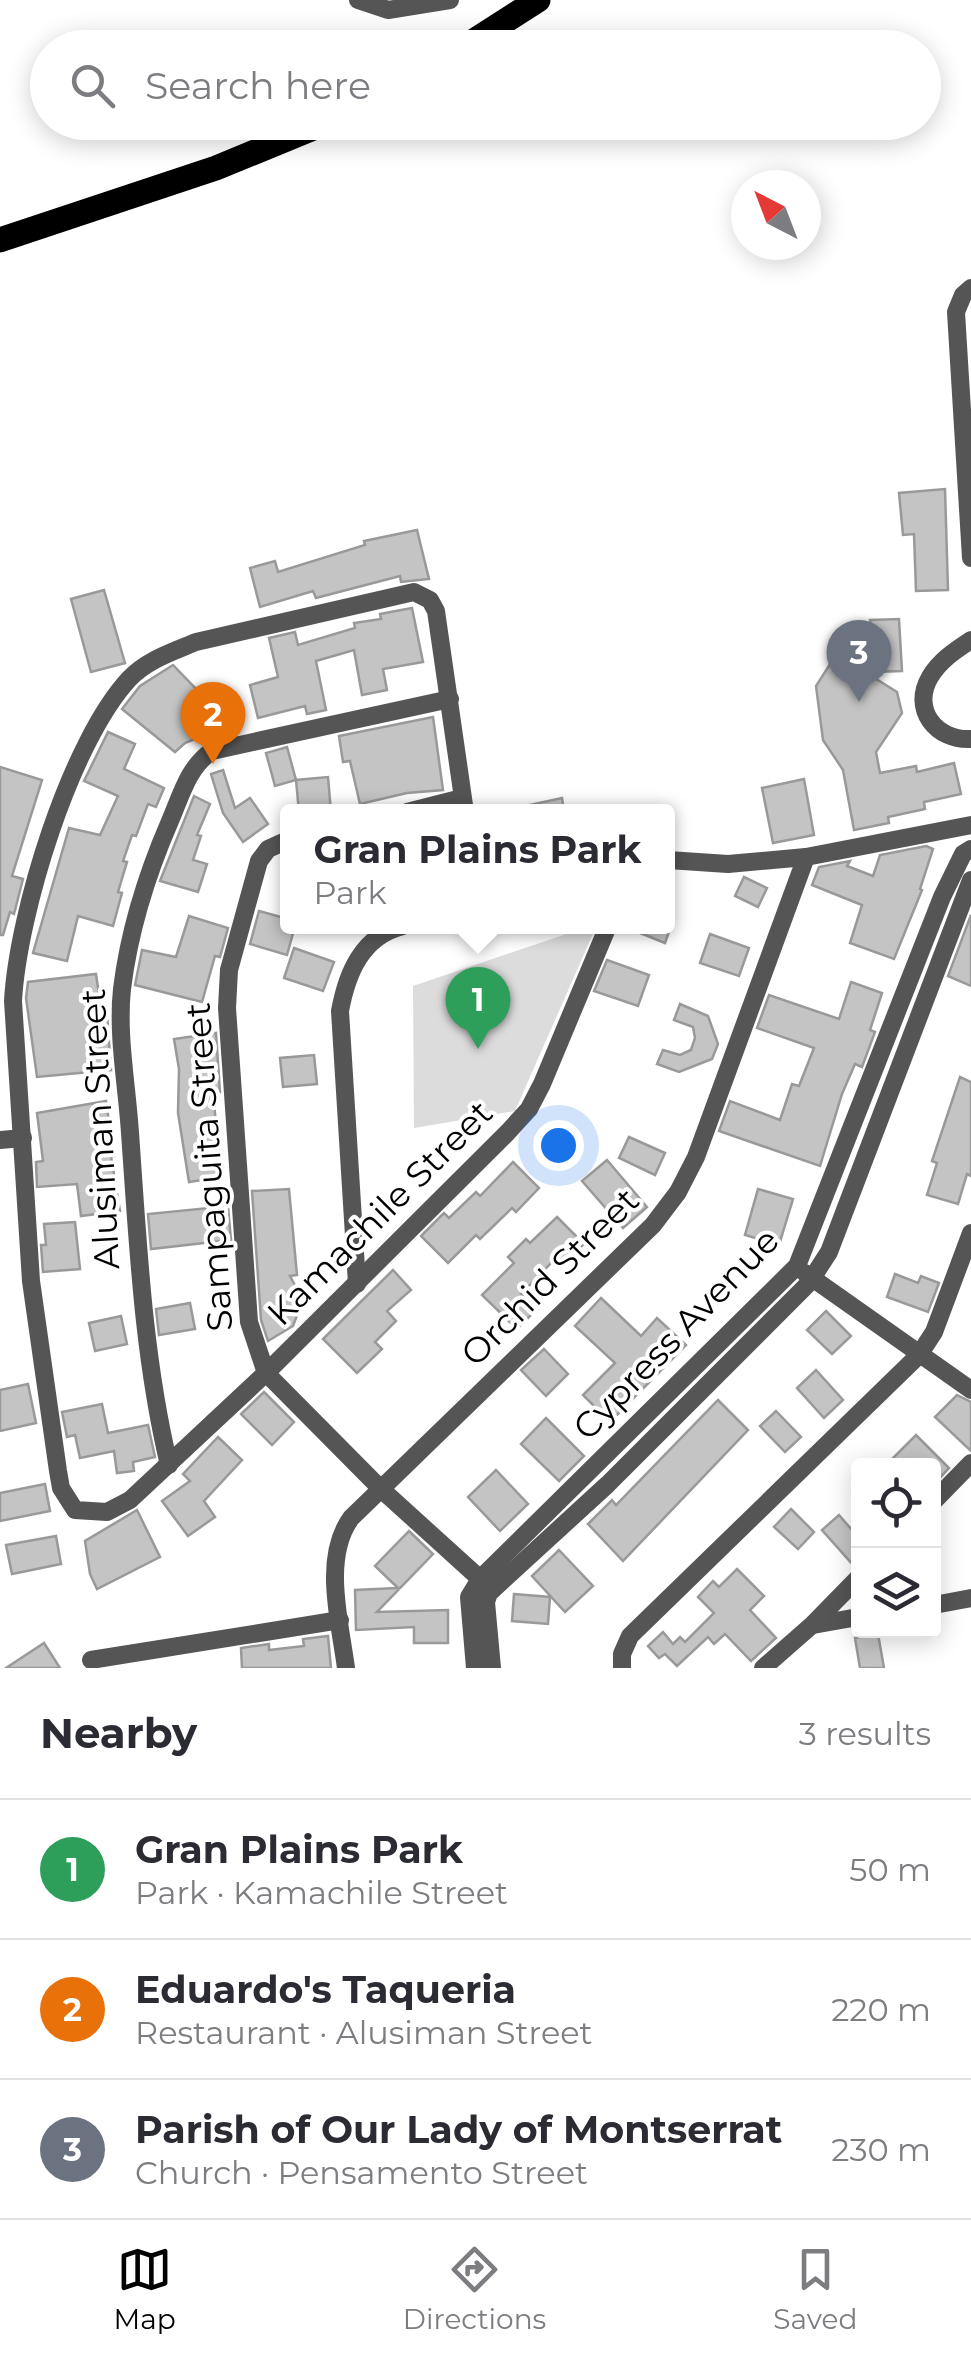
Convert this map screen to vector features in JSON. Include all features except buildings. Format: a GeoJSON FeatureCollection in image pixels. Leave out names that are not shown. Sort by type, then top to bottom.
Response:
{"type":"FeatureCollection","features":[{"type":"Feature","properties":{"kind":"main road"},"geometry":{"type":"LineString","coordinates":[[490,30],[538,0]]}},
{"type":"Feature","properties":{"kind":"main road"},"geometry":{"type":"LineString","coordinates":[[0,240],[216,168],[284,140]]}},
{"type":"Feature","properties":{"kind":"street"},"geometry":{"type":"LineString","coordinates":[[358,0],[388,10],[450,0]]}},
{"type":"Feature","properties":{"kind":"street"},"geometry":{"type":"LineString","coordinates":[[971,288],[956,312],[971,558]]}},
{"type":"Feature","properties":{"kind":"street"},"geometry":{"type":"LineString","coordinates":[[0,1140],[23,1138],[13,1001],[21,937],[65,796],[104,708],[150,662],[196,642],[414,592],[430,600],[436,611],[464,804]]}},
{"type":"Feature","properties":{"kind":"street"},"geometry":{"type":"LineString","coordinates":[[971,640],[929,678],[924,700],[932,724],[941,734],[954,740],[971,739]]}},
{"type":"Feature","properties":{"kind":"street","name":"Alusiman Street"},"geometry":{"type":"LineString","coordinates":[[169,1465],[154,1400],[141,1288],[122,1014],[129,942],[165,832],[188,777],[199,760],[212,751],[450,699]]}},
{"type":"Feature","properties":{"kind":"street"},"geometry":{"type":"LineString","coordinates":[[675,860],[728,864],[806,857],[971,825]]}},
{"type":"Feature","properties":{"kind":"street"},"geometry":{"type":"LineString","coordinates":[[924,833],[971,848]]}},
{"type":"Feature","properties":{"kind":"street","name":"Sampaguita Street"},"geometry":{"type":"LineString","coordinates":[[280,844],[268,849],[259,861],[230,970],[226,1008],[247,1303],[255,1346],[266,1373],[381,1489],[486,1585]]}},
{"type":"Feature","properties":{"kind":"street","name":"Cypress Avenue"},"geometry":{"type":"LineString","coordinates":[[486,1585],[608,1484],[813,1278],[829,1252],[942,897],[971,848]]}},
{"type":"Feature","properties":{"kind":"street","name":"Orchid Street"},"geometry":{"type":"LineString","coordinates":[[346,1668],[337,1546],[352,1518],[653,1225],[678,1192],[696,1157],[806,857]]}},
{"type":"Feature","properties":{"kind":"street","name":"Cypress Avenue"},"geometry":{"type":"LineString","coordinates":[[486,1585],[797,1266],[971,880]]}},
{"type":"Feature","properties":{"kind":"street"},"geometry":{"type":"LineString","coordinates":[[357,1284],[340,1011],[348,976],[364,950],[383,934]]}},
{"type":"Feature","properties":{"kind":"street","name":"Kamachile Street"},"geometry":{"type":"LineString","coordinates":[[23,1138],[31,1282],[61,1488],[74,1510],[107,1512],[130,1500],[266,1373],[529,1109],[605,934]]}},
{"type":"Feature","properties":{"kind":"street"},"geometry":{"type":"LineString","coordinates":[[622,1668],[622,1654],[630,1636],[919,1355],[934,1332],[971,1234]]}},
{"type":"Feature","properties":{"kind":"street"},"geometry":{"type":"LineString","coordinates":[[797,1266],[971,1390]]}},
{"type":"Feature","properties":{"kind":"street"},"geometry":{"type":"LineString","coordinates":[[941,1494],[971,1463]]}},
{"type":"Feature","properties":{"kind":"street"},"geometry":{"type":"LineString","coordinates":[[475,1668],[469,1597],[486,1585]]}},
{"type":"Feature","properties":{"kind":"street"},"geometry":{"type":"LineString","coordinates":[[486,1585],[492,1668]]}},
{"type":"Feature","properties":{"kind":"street"},"geometry":{"type":"LineString","coordinates":[[763,1668],[851,1585]]}},
{"type":"Feature","properties":{"kind":"street"},"geometry":{"type":"LineString","coordinates":[[941,1604],[971,1598]]}},
{"type":"Feature","properties":{"kind":"street"},"geometry":{"type":"LineString","coordinates":[[812,1625],[851,1619]]}},
{"type":"Feature","properties":{"kind":"street"},"geometry":{"type":"LineString","coordinates":[[91,1660],[340,1620]]}},
{"type":"Feature","properties":{"kind":"shaded area"},"geometry":{"type":"Polygon","coordinates":[[[566,934],[593,934],[515,1111],[414,1128],[413,986],[566,934]]]}},
{"type":"Feature","properties":{"kind":"place","name":"Parish of Our Lady of Montserrat"},"geometry":{"type":"Point","coordinates":[859,702]}},
{"type":"Feature","properties":{"kind":"place","name":"Eduardo's Taqueria"},"geometry":{"type":"Point","coordinates":[213,764]}},
{"type":"Feature","properties":{"kind":"place","name":"Gran Plains Park"},"geometry":{"type":"Point","coordinates":[478,1049]}}]}
